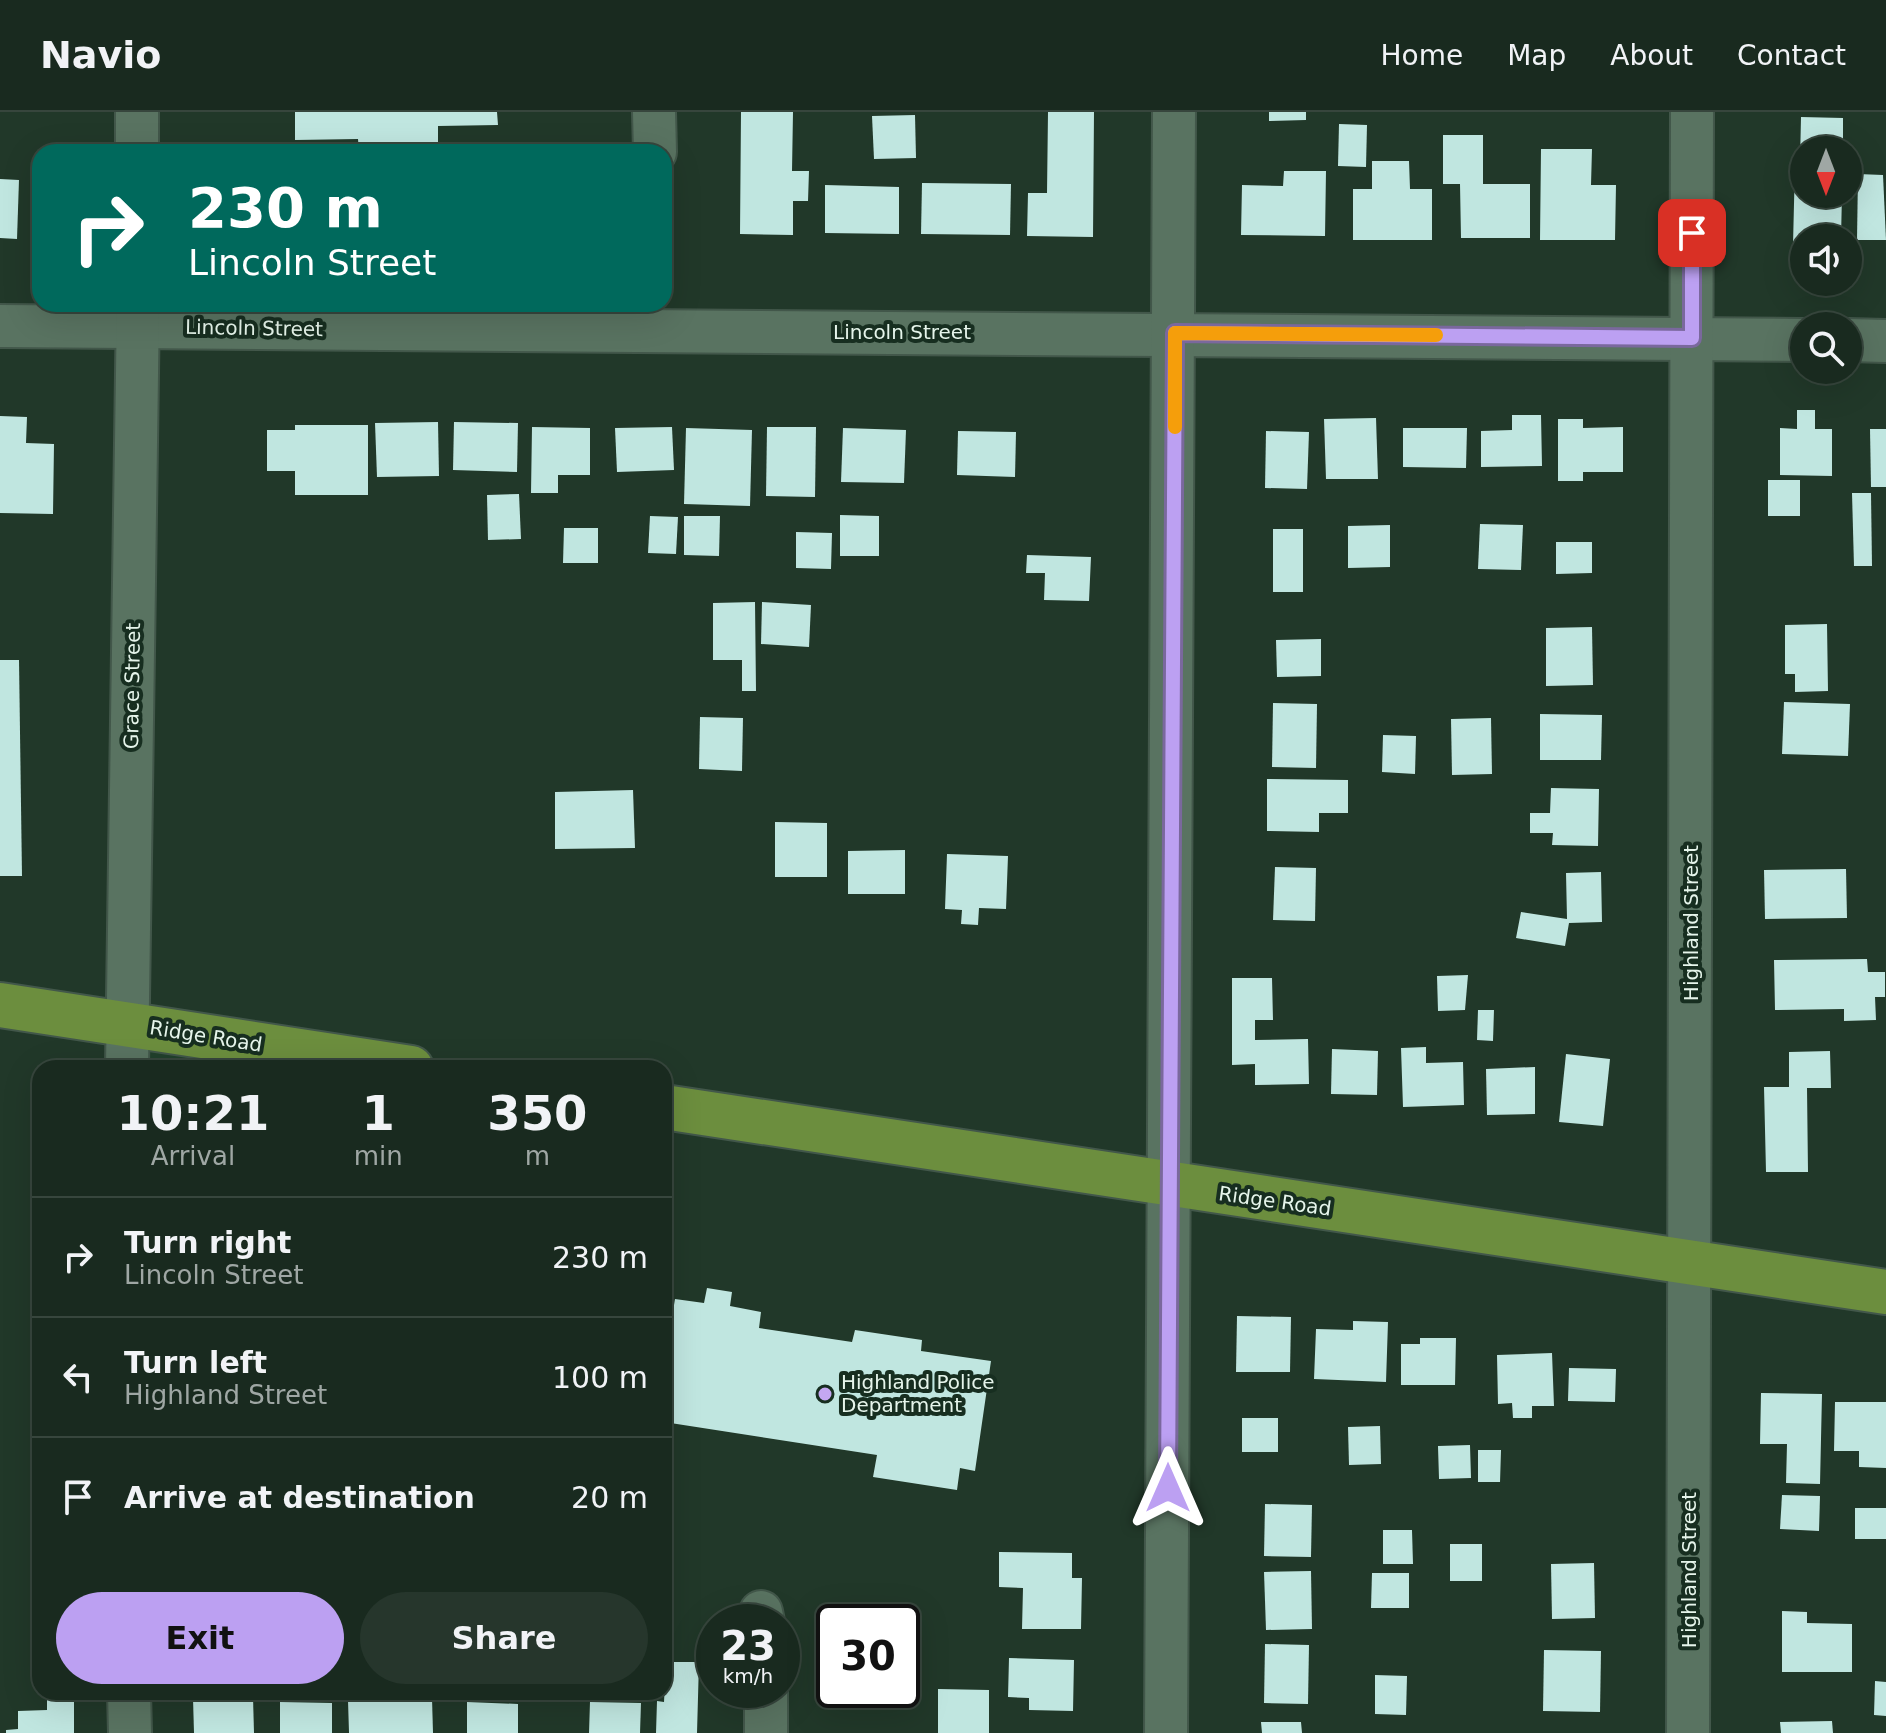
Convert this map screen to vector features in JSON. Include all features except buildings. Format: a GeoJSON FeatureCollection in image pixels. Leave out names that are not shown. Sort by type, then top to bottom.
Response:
{"type":"FeatureCollection","features":[{"type":"Feature","properties":{"kind":"main road","name":"Ridge Road"},"geometry":{"type":"LineString","coordinates":[[0,1005],[359,1060]]}},
{"type":"Feature","properties":{"kind":"main road","name":"Ridge Road"},"geometry":{"type":"LineString","coordinates":[[672,1108],[1886,1292]]}},
{"type":"Feature","properties":{"kind":"street"},"geometry":{"type":"LineString","coordinates":[[137,112],[137,144]]}},
{"type":"Feature","properties":{"kind":"street"},"geometry":{"type":"LineString","coordinates":[[654,112],[655,144]]}},
{"type":"Feature","properties":{"kind":"street"},"geometry":{"type":"LineString","coordinates":[[1166,1733],[1174,112]]}},
{"type":"Feature","properties":{"kind":"street","name":"Highland Street"},"geometry":{"type":"LineString","coordinates":[[1688,1733],[1692,112]]}},
{"type":"Feature","properties":{"kind":"street","name":"Lincoln Street"},"geometry":{"type":"LineString","coordinates":[[0,326],[138,315],[656,318],[1175,333],[1790,340]]}},
{"type":"Feature","properties":{"kind":"street","name":"Grace Street"},"geometry":{"type":"LineString","coordinates":[[127,1060],[138,315]]}},
{"type":"Feature","properties":{"kind":"street"},"geometry":{"type":"LineString","coordinates":[[1862,340],[1886,341]]}},
{"type":"Feature","properties":{"kind":"street"},"geometry":{"type":"LineString","coordinates":[[129,1700],[130,1733]]}},
{"type":"Feature","properties":{"kind":"street"},"geometry":{"type":"LineString","coordinates":[[766,1708],[766,1733]]}},
{"type":"Feature","properties":{"kind":"shaded area"},"geometry":{"type":"Polygon","coordinates":[[[134,1032],[320,1060],[134,1060],[134,1032]]]}},
{"type":"Feature","properties":{"kind":"slow traffic"},"geometry":{"type":"LineString","coordinates":[[1175,427],[1175,333],[1436,335]]}},
{"type":"Feature","properties":{"kind":"place","name":"Highland Police Department"},"geometry":{"type":"Point","coordinates":[825,1394]}},
{"type":"Feature","properties":{"kind":"route"},"geometry":{"type":"LineString","coordinates":[[1168,1488],[1175,333],[1692,338],[1692,233]]}}]}
